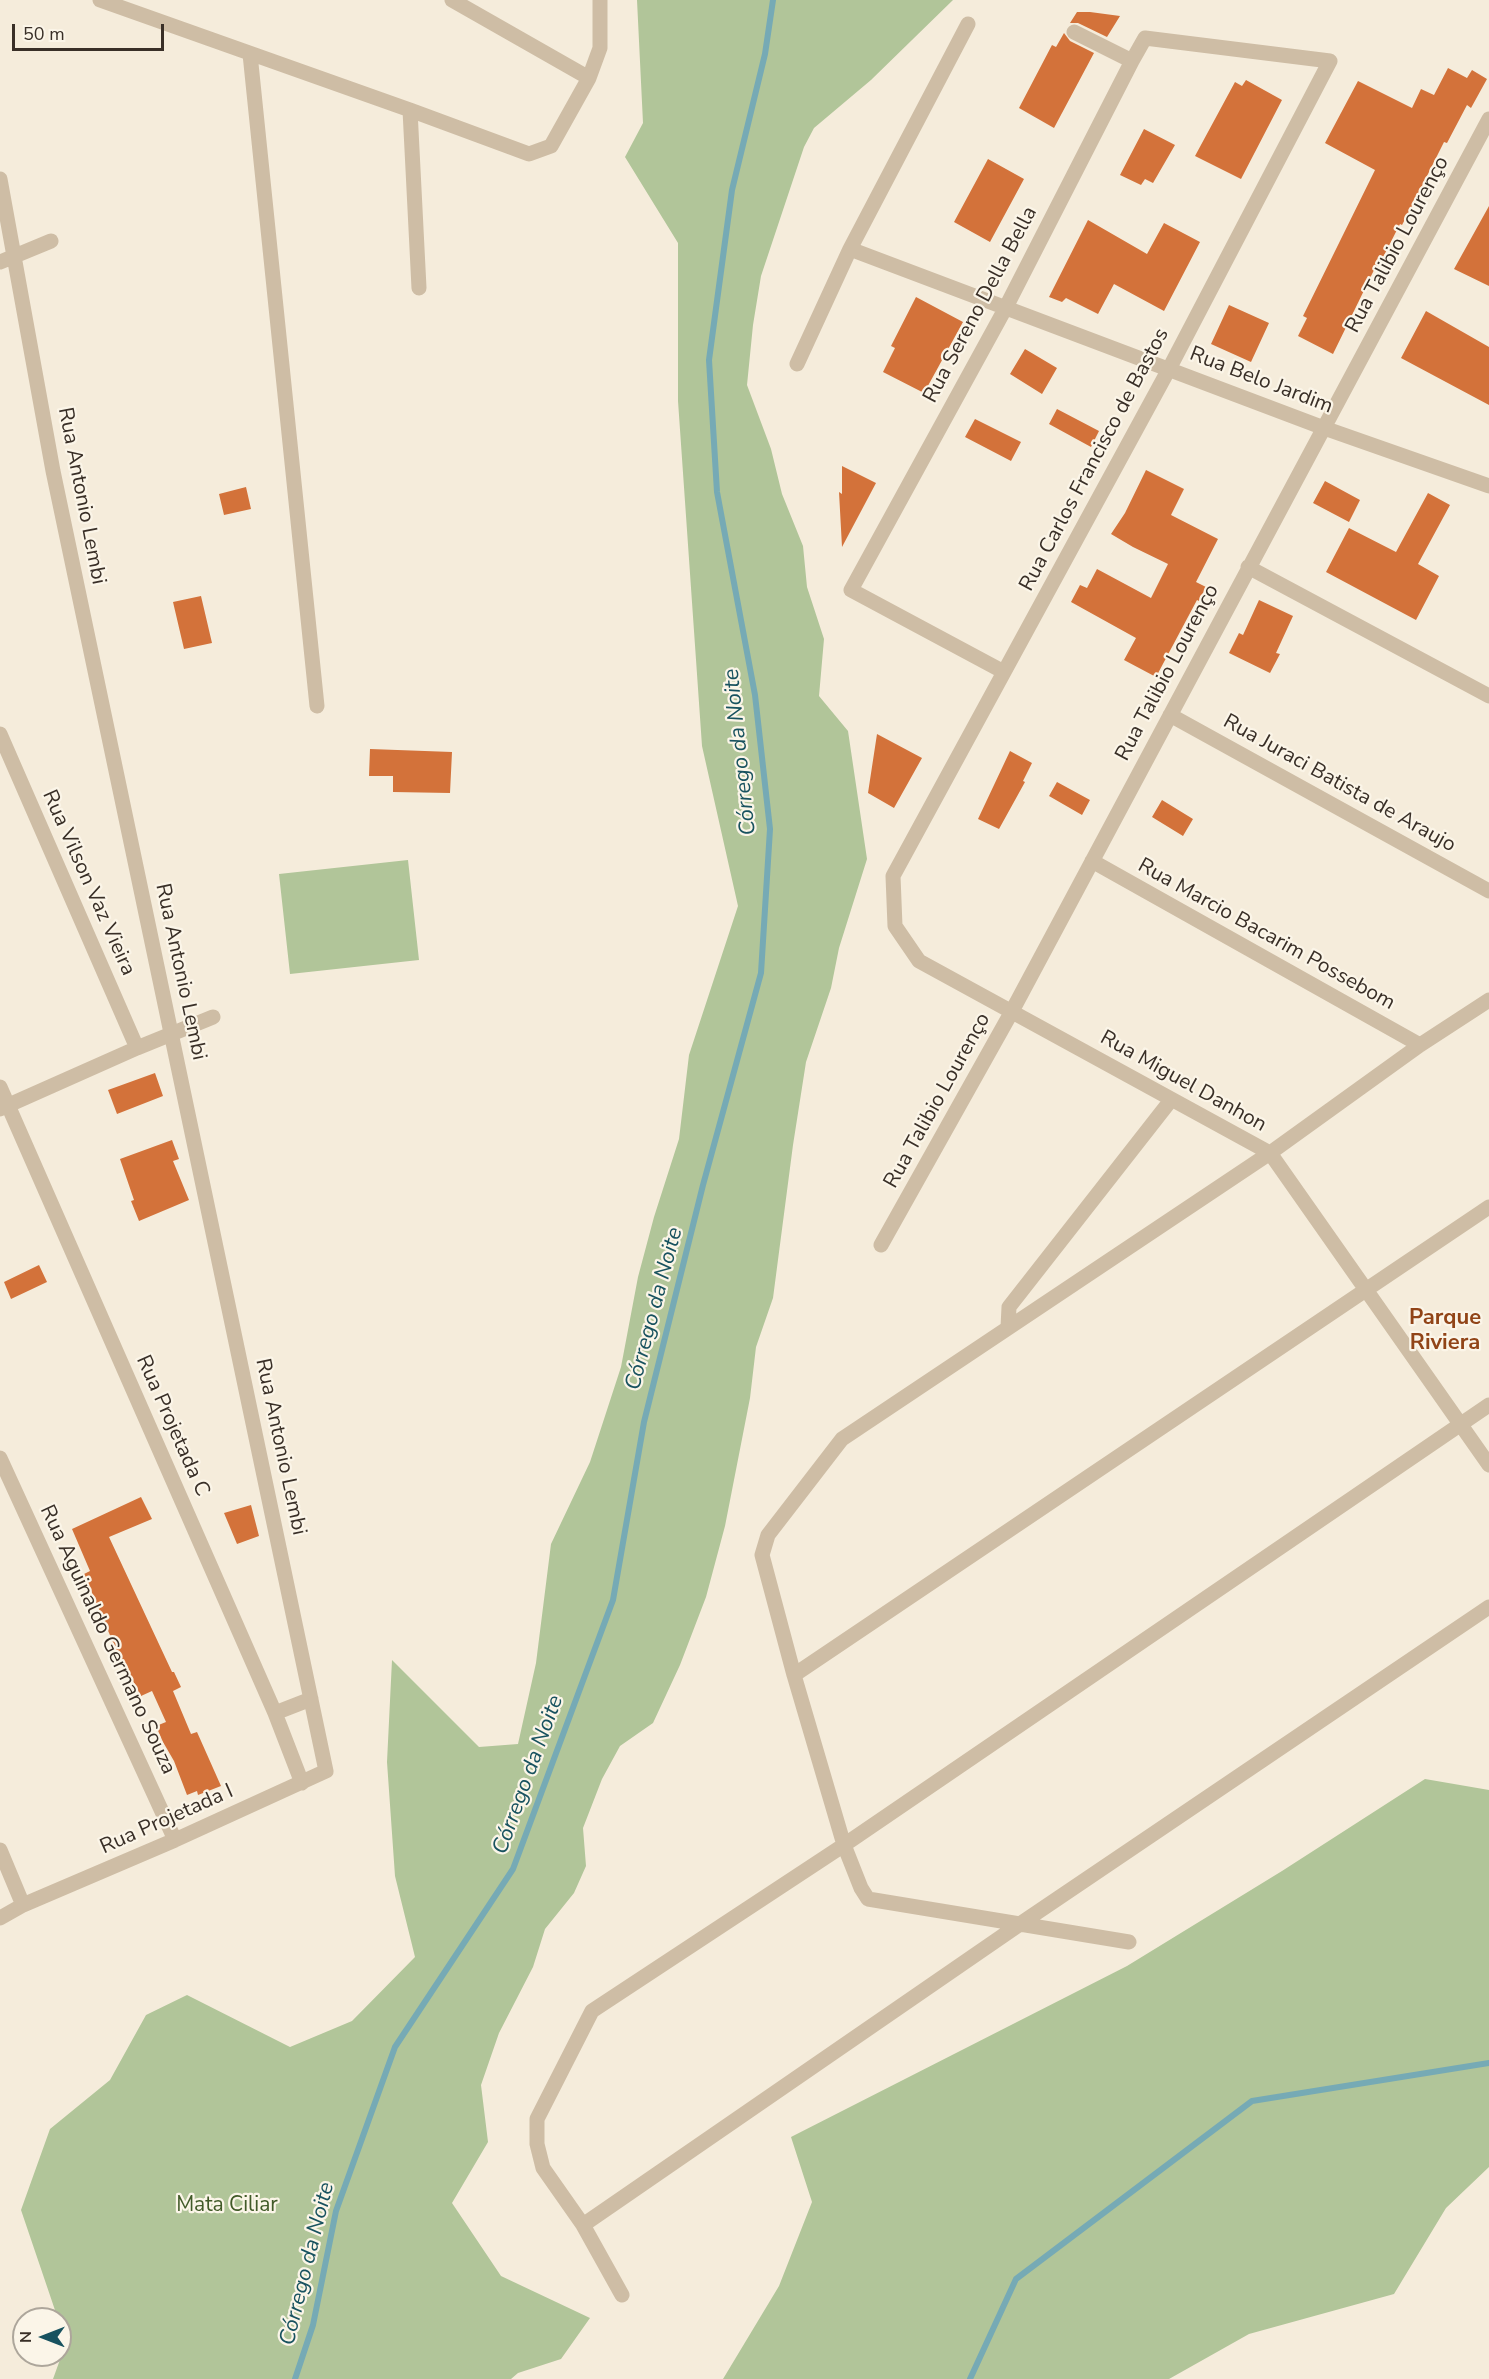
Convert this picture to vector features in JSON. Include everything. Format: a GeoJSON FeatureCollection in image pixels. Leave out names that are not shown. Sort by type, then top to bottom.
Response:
{"type":"FeatureCollection","features":[{"type":"Feature","properties":{"kind":"street"},"geometry":{"type":"LineString","coordinates":[[100,0],[530,154],[551,146],[589,78],[600,48],[600,0]]}},
{"type":"Feature","properties":{"kind":"street"},"geometry":{"type":"LineString","coordinates":[[452,0],[589,78]]}},
{"type":"Feature","properties":{"kind":"street"},"geometry":{"type":"LineString","coordinates":[[797,364],[850,249],[968,24]]}},
{"type":"Feature","properties":{"kind":"street"},"geometry":{"type":"LineString","coordinates":[[1074,32],[1132,61]]}},
{"type":"Feature","properties":{"kind":"street","name":"Rua Sereno Della Bella"},"geometry":{"type":"LineString","coordinates":[[1004,672],[851,590],[1005,309],[1132,61],[1145,38],[1330,61]]}},
{"type":"Feature","properties":{"kind":"street"},"geometry":{"type":"LineString","coordinates":[[250,54],[317,706]]}},
{"type":"Feature","properties":{"kind":"street","name":"Rua Carlos Francisco de Bastos"},"geometry":{"type":"LineString","coordinates":[[893,876],[1169,369],[1330,61]]}},
{"type":"Feature","properties":{"kind":"street"},"geometry":{"type":"LineString","coordinates":[[410,110],[419,288]]}},
{"type":"Feature","properties":{"kind":"street","name":"Rua Talibio Lourenço"},"geometry":{"type":"LineString","coordinates":[[881,1245],[1011,1013],[1489,119]]}},
{"type":"Feature","properties":{"kind":"street","name":"Rua Antonio Lembi"},"geometry":{"type":"LineString","coordinates":[[0,180],[53,471],[326,1771]]}},
{"type":"Feature","properties":{"kind":"street"},"geometry":{"type":"LineString","coordinates":[[0,262],[51,241]]}},
{"type":"Feature","properties":{"kind":"street","name":"Rua Belo Jardim"},"geometry":{"type":"LineString","coordinates":[[850,249],[1324,428],[1488,484]]}},
{"type":"Feature","properties":{"kind":"street"},"geometry":{"type":"LineString","coordinates":[[1248,567],[1489,696]]}},
{"type":"Feature","properties":{"kind":"street","name":"Rua Juraci Batista de Araujo"},"geometry":{"type":"LineString","coordinates":[[1170,715],[1489,891]]}},
{"type":"Feature","properties":{"kind":"street","name":"Rua Vilson Vaz Vieira"},"geometry":{"type":"LineString","coordinates":[[0,734],[136,1048]]}},
{"type":"Feature","properties":{"kind":"street","name":"Rua Marcio Bacarim Possebom"},"geometry":{"type":"LineString","coordinates":[[1092,861],[1420,1045]]}},
{"type":"Feature","properties":{"kind":"street","name":"Rua Miguel Danhon"},"geometry":{"type":"LineString","coordinates":[[893,876],[895,927],[919,961],[1270,1153],[1489,1465]]}},
{"type":"Feature","properties":{"kind":"street"},"geometry":{"type":"LineString","coordinates":[[1130,1942],[868,1899],[861,1888],[844,1845],[794,1675],[762,1555],[768,1535],[842,1439],[1270,1153],[1420,1045],[1489,1000]]}},
{"type":"Feature","properties":{"kind":"street"},"geometry":{"type":"LineString","coordinates":[[4,1107],[136,1048],[213,1017]]}},
{"type":"Feature","properties":{"kind":"street","name":"Rua Projetada C"},"geometry":{"type":"LineString","coordinates":[[0,1087],[4,1107],[275,1713],[302,1783]]}},
{"type":"Feature","properties":{"kind":"street"},"geometry":{"type":"LineString","coordinates":[[1008,1328],[1008,1306],[1171,1100]]}},
{"type":"Feature","properties":{"kind":"street"},"geometry":{"type":"LineString","coordinates":[[794,1675],[1489,1207]]}},
{"type":"Feature","properties":{"kind":"street"},"geometry":{"type":"LineString","coordinates":[[622,2295],[583,2225],[543,2168],[537,2144],[537,2119],[592,2011],[844,1845],[1489,1405]]}},
{"type":"Feature","properties":{"kind":"street","name":"Rua Aguinaldo Germano Souza"},"geometry":{"type":"LineString","coordinates":[[0,1458],[175,1840]]}},
{"type":"Feature","properties":{"kind":"street"},"geometry":{"type":"LineString","coordinates":[[583,2225],[1020,1924],[1489,1607]]}},
{"type":"Feature","properties":{"kind":"street"},"geometry":{"type":"LineString","coordinates":[[275,1713],[311,1699]]}},
{"type":"Feature","properties":{"kind":"street","name":"Rua Projetada I"},"geometry":{"type":"LineString","coordinates":[[0,1918],[23,1905],[175,1840],[326,1771]]}},
{"type":"Feature","properties":{"kind":"street"},"geometry":{"type":"LineString","coordinates":[[0,1850],[23,1905]]}},
{"type":"Feature","properties":{"kind":"green space","name":"Mata Ciliar"},"geometry":{"type":"Polygon","coordinates":[[[637,0],[953,0],[871,80],[814,128],[804,147],[761,276],[747,385],[771,449],[782,494],[803,546],[807,587],[824,639],[819,696],[848,731],[867,859],[839,948],[831,988],[806,1062],[773,1298],[756,1347],[750,1398],[725,1526],[706,1597],[680,1665],[653,1723],[620,1746],[602,1779],[583,1828],[586,1866],[574,1893],[545,1929],[533,1967],[499,2033],[481,2085],[488,2142],[452,2203],[501,2276],[590,2318],[561,2359],[518,2373],[511,2379],[53,2379],[57,2367],[72,2367],[72,2307],[54,2307],[21,2210],[50,2129],[110,2080],[146,2015],[187,1995],[290,2047],[352,2021],[415,1957],[395,1876],[387,1762],[392,1660],[479,1747],[518,1744],[536,1663],[551,1544],[590,1462],[621,1367],[638,1277],[679,1139],[689,1055],[738,906],[702,746],[678,401],[678,243],[625,157],[643,123],[637,0]]]}},
{"type":"Feature","properties":{"kind":"green space"},"geometry":{"type":"Polygon","coordinates":[[[408,860],[419,960],[290,974],[279,874],[408,860]]]}},
{"type":"Feature","properties":{"kind":"green space"},"geometry":{"type":"Polygon","coordinates":[[[1425,1779],[1489,1790],[1489,2167],[1446,2208],[1394,2294],[1249,2334],[1169,2379],[723,2379],[779,2286],[812,2202],[791,2137],[1127,1966],[1282,1871],[1425,1779]]]}},
{"type":"Feature","properties":{"kind":"building"},"geometry":{"type":"Polygon","coordinates":[[[1077,12],[1120,16],[1107,37],[1078,23],[1070,23],[1077,12]]]}},
{"type":"Feature","properties":{"kind":"building"},"geometry":{"type":"Polygon","coordinates":[[[1064,33],[1070,41],[1094,53],[1054,128],[1019,108],[1052,45],[1056,47],[1064,33]]]}},
{"type":"Feature","properties":{"kind":"building"},"geometry":{"type":"Polygon","coordinates":[[[1448,68],[1467,78],[1472,70],[1487,79],[1471,108],[1467,105],[1447,143],[1444,142],[1402,225],[1400,224],[1376,271],[1374,270],[1333,354],[1298,336],[1307,318],[1303,316],[1375,170],[1325,143],[1358,81],[1412,108],[1421,89],[1434,95],[1448,68]]]}},
{"type":"Feature","properties":{"kind":"building"},"geometry":{"type":"Polygon","coordinates":[[[1246,80],[1282,100],[1241,179],[1195,156],[1235,82],[1242,86],[1246,80]]]}},
{"type":"Feature","properties":{"kind":"building"},"geometry":{"type":"Polygon","coordinates":[[[1144,129],[1175,145],[1153,183],[1145,179],[1141,185],[1120,175],[1144,129]]]}},
{"type":"Feature","properties":{"kind":"building"},"geometry":{"type":"Polygon","coordinates":[[[988,159],[1024,179],[990,242],[954,222],[988,159]]]}},
{"type":"Feature","properties":{"kind":"building"},"geometry":{"type":"Polygon","coordinates":[[[1489,206],[1489,286],[1454,269],[1489,206]]]}},
{"type":"Feature","properties":{"kind":"building"},"geometry":{"type":"Polygon","coordinates":[[[1088,220],[1147,254],[1164,223],[1200,242],[1164,311],[1114,284],[1098,314],[1066,298],[1062,302],[1049,297],[1088,220]]]}},
{"type":"Feature","properties":{"kind":"building"},"geometry":{"type":"Polygon","coordinates":[[[916,297],[963,322],[924,393],[883,372],[895,348],[891,346],[916,297]]]}},
{"type":"Feature","properties":{"kind":"building"},"geometry":{"type":"Polygon","coordinates":[[[1229,305],[1269,323],[1251,362],[1211,344],[1229,305]]]}},
{"type":"Feature","properties":{"kind":"building"},"geometry":{"type":"Polygon","coordinates":[[[1426,311],[1489,347],[1489,405],[1401,358],[1426,311]]]}},
{"type":"Feature","properties":{"kind":"building"},"geometry":{"type":"Polygon","coordinates":[[[1025,349],[1057,368],[1042,394],[1010,374],[1025,349]]]}},
{"type":"Feature","properties":{"kind":"building"},"geometry":{"type":"Polygon","coordinates":[[[1057,409],[1099,431],[1091,447],[1049,424],[1057,409]]]}},
{"type":"Feature","properties":{"kind":"building"},"geometry":{"type":"Polygon","coordinates":[[[975,419],[1021,442],[1011,461],[965,437],[975,419]]]}},
{"type":"Feature","properties":{"kind":"building"},"geometry":{"type":"Polygon","coordinates":[[[842,466],[876,483],[842,547],[839,492],[842,494],[842,466]]]}},
{"type":"Feature","properties":{"kind":"building"},"geometry":{"type":"Polygon","coordinates":[[[1146,470],[1184,489],[1171,515],[1218,539],[1196,582],[1206,587],[1156,677],[1124,660],[1136,638],[1071,602],[1080,585],[1087,588],[1097,569],[1151,598],[1168,564],[1111,534],[1125,513],[1146,470]]]}},
{"type":"Feature","properties":{"kind":"building"},"geometry":{"type":"Polygon","coordinates":[[[1325,481],[1360,500],[1349,522],[1313,503],[1325,481]]]}},
{"type":"Feature","properties":{"kind":"building"},"geometry":{"type":"Polygon","coordinates":[[[246,487],[251,509],[224,515],[219,494],[246,487]]]}},
{"type":"Feature","properties":{"kind":"building"},"geometry":{"type":"Polygon","coordinates":[[[1428,493],[1450,505],[1418,564],[1439,576],[1416,620],[1326,572],[1349,528],[1396,552],[1428,493]]]}},
{"type":"Feature","properties":{"kind":"building"},"geometry":{"type":"Polygon","coordinates":[[[201,596],[212,643],[184,649],[173,602],[201,596]]]}},
{"type":"Feature","properties":{"kind":"building"},"geometry":{"type":"Polygon","coordinates":[[[1259,600],[1293,616],[1276,653],[1280,654],[1270,673],[1229,653],[1239,633],[1243,635],[1259,600]]]}},
{"type":"Feature","properties":{"kind":"building"},"geometry":{"type":"Polygon","coordinates":[[[877,734],[922,758],[894,808],[868,793],[877,734]]]}},
{"type":"Feature","properties":{"kind":"building"},"geometry":{"type":"Polygon","coordinates":[[[370,749],[452,752],[450,793],[393,792],[393,776],[369,776],[370,749]]]}},
{"type":"Feature","properties":{"kind":"building"},"geometry":{"type":"Polygon","coordinates":[[[1010,751],[1032,763],[1023,781],[1025,782],[999,829],[978,819],[1010,751]]]}},
{"type":"Feature","properties":{"kind":"building"},"geometry":{"type":"Polygon","coordinates":[[[1057,782],[1090,800],[1082,815],[1049,796],[1057,782]]]}},
{"type":"Feature","properties":{"kind":"building"},"geometry":{"type":"Polygon","coordinates":[[[1162,800],[1193,819],[1183,836],[1152,817],[1162,800]]]}},
{"type":"Feature","properties":{"kind":"building"},"geometry":{"type":"Polygon","coordinates":[[[155,1073],[163,1096],[117,1114],[108,1090],[155,1073]]]}},
{"type":"Feature","properties":{"kind":"building"},"geometry":{"type":"Polygon","coordinates":[[[172,1140],[179,1159],[173,1161],[189,1200],[139,1221],[120,1159],[172,1140]]]}},
{"type":"Feature","properties":{"kind":"building"},"geometry":{"type":"Polygon","coordinates":[[[39,1265],[47,1282],[11,1299],[4,1282],[39,1265]]]}},
{"type":"Feature","properties":{"kind":"building"},"geometry":{"type":"Polygon","coordinates":[[[141,1497],[152,1519],[109,1537],[181,1687],[173,1691],[191,1734],[197,1732],[221,1786],[198,1795],[197,1791],[187,1795],[174,1761],[163,1742],[156,1726],[166,1722],[152,1691],[141,1696],[132,1679],[129,1680],[84,1574],[90,1571],[72,1529],[141,1497]]]}},
{"type":"Feature","properties":{"kind":"building"},"geometry":{"type":"Polygon","coordinates":[[[251,1505],[259,1536],[237,1544],[224,1513],[251,1505]]]}},
{"type":"Feature","properties":{"kind":"waterway","name":"Córrego da Noite"},"geometry":{"type":"LineString","coordinates":[[295,2379],[313,2325],[336,2211],[395,2047],[513,1869],[613,1600],[644,1422],[703,1185],[761,973],[770,829],[755,695],[717,492],[709,360],[732,190],[765,54],[773,0]]}},
{"type":"Feature","properties":{"kind":"waterway"},"geometry":{"type":"LineString","coordinates":[[970,2379],[1016,2279],[1252,2101],[1489,2063]]}},
{"type":"Feature","properties":{"kind":"district","name":"Parque Riviera"},"geometry":{"type":"Point","coordinates":[1445,1332]}}]}
